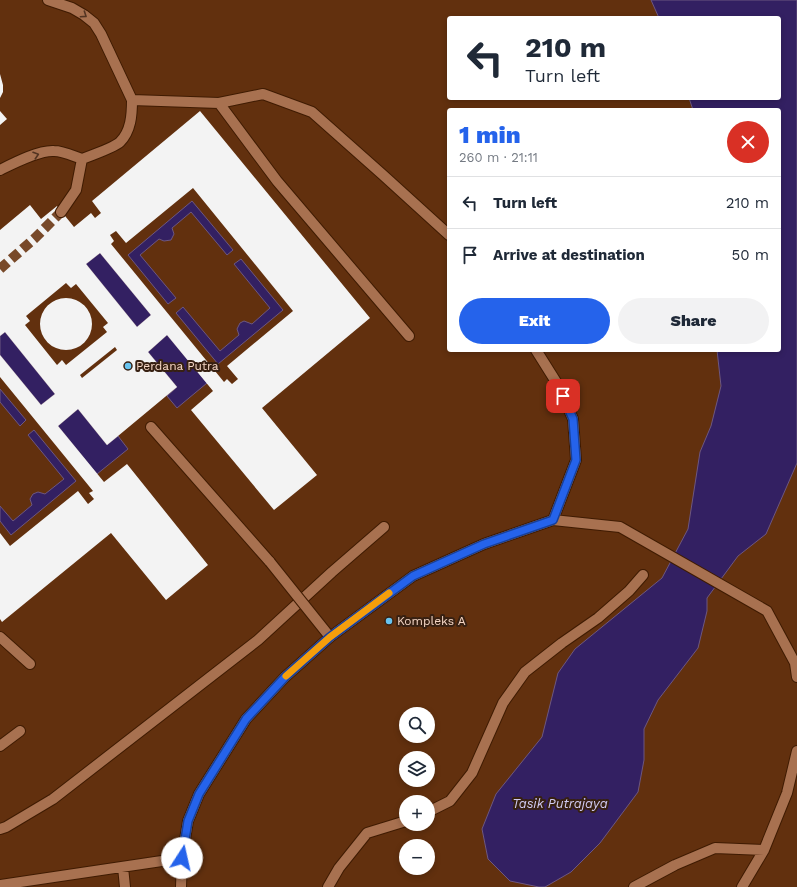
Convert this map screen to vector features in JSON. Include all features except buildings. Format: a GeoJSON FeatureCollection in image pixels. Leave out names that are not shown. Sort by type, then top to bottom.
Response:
{"type":"FeatureCollection","features":[{"type":"Feature","properties":{"kind":"lane"},"geometry":{"type":"LineString","coordinates":[[0,170],[37,154],[54,151],[82,159],[119,143],[127,131],[132,117],[132,100],[101,34],[94,23],[84,14],[72,8],[48,0]]}},
{"type":"Feature","properties":{"kind":"lane"},"geometry":{"type":"LineString","coordinates":[[132,100],[219,103],[263,94],[312,112],[447,233]]}},
{"type":"Feature","properties":{"kind":"lane"},"geometry":{"type":"LineString","coordinates":[[219,103],[277,181],[409,336]]}},
{"type":"Feature","properties":{"kind":"lane"},"geometry":{"type":"LineString","coordinates":[[61,212],[76,190],[82,159]]}},
{"type":"Feature","properties":{"kind":"lane"},"geometry":{"type":"LineString","coordinates":[[537,352],[558,384],[573,419],[576,460],[553,520]]}},
{"type":"Feature","properties":{"kind":"lane"},"geometry":{"type":"LineString","coordinates":[[151,427],[270,562],[330,637]]}},
{"type":"Feature","properties":{"kind":"lane"},"geometry":{"type":"LineString","coordinates":[[181,887],[182,858],[188,821],[199,794],[246,719],[285,677],[330,637],[413,576],[484,544],[553,520],[620,527],[767,611],[795,663],[797,677]]}},
{"type":"Feature","properties":{"kind":"lane"},"geometry":{"type":"LineString","coordinates":[[0,829],[6,827],[53,798],[258,640],[332,572],[384,527]]}},
{"type":"Feature","properties":{"kind":"lane"},"geometry":{"type":"LineString","coordinates":[[435,808],[450,801],[472,773],[503,703],[525,672],[562,643],[598,618],[629,591],[643,575]]}},
{"type":"Feature","properties":{"kind":"lane"},"geometry":{"type":"LineString","coordinates":[[0,637],[30,664]]}},
{"type":"Feature","properties":{"kind":"lane"},"geometry":{"type":"LineString","coordinates":[[0,746],[20,731]]}},
{"type":"Feature","properties":{"kind":"lane"},"geometry":{"type":"LineString","coordinates":[[742,887],[764,850],[788,793],[797,751]]}},
{"type":"Feature","properties":{"kind":"lane"},"geometry":{"type":"LineString","coordinates":[[328,887],[339,868],[367,833],[399,822]]}},
{"type":"Feature","properties":{"kind":"lane"},"geometry":{"type":"LineString","coordinates":[[634,887],[715,848],[764,850]]}},
{"type":"Feature","properties":{"kind":"lane"},"geometry":{"type":"LineString","coordinates":[[0,885],[182,858]]}},
{"type":"Feature","properties":{"kind":"lane"},"geometry":{"type":"LineString","coordinates":[[123,867],[125,887]]}},
{"type":"Feature","properties":{"kind":"water","name":"Tasik Putrajaya"},"geometry":{"type":"Polygon","coordinates":[[[651,0],[797,0],[797,463],[766,534],[738,556],[707,598],[707,611],[698,648],[658,700],[644,729],[644,760],[638,792],[600,843],[571,872],[545,887],[539,887],[510,881],[488,859],[482,829],[496,794],[542,737],[558,673],[575,649],[662,578],[688,529],[700,452],[711,426],[721,386],[717,352],[781,352],[781,108],[692,108],[690,100],[781,100],[781,16],[658,16],[651,0]]]}},
{"type":"Feature","properties":{"kind":"water"},"geometry":{"type":"Polygon","coordinates":[[[192,201],[233,250],[227,255],[191,212],[172,228],[174,234],[171,240],[164,241],[159,239],[140,255],[176,298],[168,304],[128,255],[192,201]]]}},
{"type":"Feature","properties":{"kind":"water"},"geometry":{"type":"Polygon","coordinates":[[[100,253],[151,315],[137,327],[86,264],[100,253]]]}},
{"type":"Feature","properties":{"kind":"water"},"geometry":{"type":"Polygon","coordinates":[[[241,259],[283,310],[218,364],[176,313],[183,307],[220,351],[239,335],[237,329],[240,323],[244,321],[252,324],[270,308],[234,264],[241,259]]]}},
{"type":"Feature","properties":{"kind":"water"},"geometry":{"type":"Polygon","coordinates":[[[5,332],[55,394],[41,405],[0,355],[0,336],[5,332]]]}},
{"type":"Feature","properties":{"kind":"water"},"geometry":{"type":"Polygon","coordinates":[[[167,335],[207,383],[177,408],[167,396],[177,387],[148,352],[167,335]]]}},
{"type":"Feature","properties":{"kind":"water"},"geometry":{"type":"Polygon","coordinates":[[[0,389],[26,420],[20,426],[0,402],[0,389]]]}},
{"type":"Feature","properties":{"kind":"water"},"geometry":{"type":"Polygon","coordinates":[[[78,409],[107,445],[118,436],[128,449],[97,474],[58,426],[78,409]]]}},
{"type":"Feature","properties":{"kind":"water"},"geometry":{"type":"Polygon","coordinates":[[[34,430],[76,481],[11,535],[0,521],[0,506],[13,521],[32,505],[30,499],[33,494],[38,492],[45,494],[64,479],[28,435],[34,430]]]}},
{"type":"Feature","properties":{"kind":"tunnel"},"geometry":{"type":"LineString","coordinates":[[0,269],[35,238],[61,212]]}},
{"type":"Feature","properties":{"kind":"slow traffic"},"geometry":{"type":"LineString","coordinates":[[286,676],[330,637],[389,593]]}},
{"type":"Feature","properties":{"kind":"place","name":"Perdana Putra"},"geometry":{"type":"Point","coordinates":[128,366]}},
{"type":"Feature","properties":{"kind":"place","name":"Kompleks A"},"geometry":{"type":"Point","coordinates":[389,621]}},
{"type":"Feature","properties":{"kind":"route"},"geometry":{"type":"LineString","coordinates":[[182,858],[188,821],[199,794],[246,719],[285,677],[330,637],[413,576],[484,544],[553,520],[576,460],[573,419],[563,396]]}}]}
